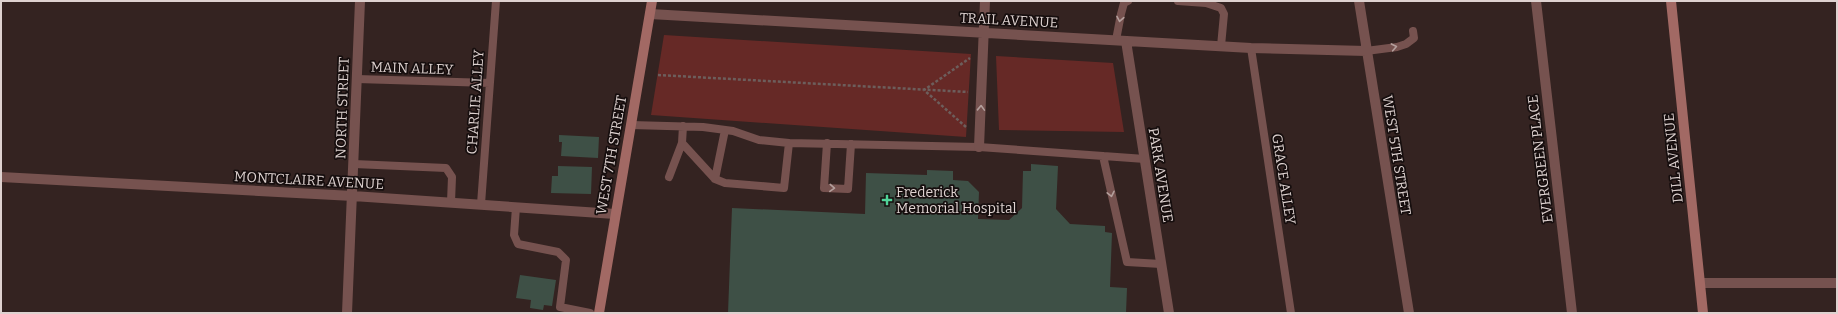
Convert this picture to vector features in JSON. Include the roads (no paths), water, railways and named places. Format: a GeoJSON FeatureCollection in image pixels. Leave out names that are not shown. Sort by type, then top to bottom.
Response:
{"type":"FeatureCollection","features":[{"type":"Feature","properties":{"kind":"main road","name":"WEST 7TH STREET"},"geometry":{"type":"LineString","coordinates":[[599,313],[652,1]]}},
{"type":"Feature","properties":{"kind":"main road","name":"DILL AVENUE"},"geometry":{"type":"LineString","coordinates":[[1671,1],[1703,313]]}},
{"type":"Feature","properties":{"kind":"street","name":"NORTH STREET"},"geometry":{"type":"LineString","coordinates":[[347,313],[360,1]]}},
{"type":"Feature","properties":{"kind":"street"},"geometry":{"type":"LineString","coordinates":[[979,147],[985,1]]}},
{"type":"Feature","properties":{"kind":"street","name":"WEST 5TH STREET"},"geometry":{"type":"LineString","coordinates":[[1359,1],[1409,313]]}},
{"type":"Feature","properties":{"kind":"street","name":"EVERGREEN PLACE"},"geometry":{"type":"LineString","coordinates":[[1536,1],[1572,313]]}},
{"type":"Feature","properties":{"kind":"street","name":"TRAIL AVENUE"},"geometry":{"type":"LineString","coordinates":[[650,14],[1251,48],[1366,52]]}},
{"type":"Feature","properties":{"kind":"street","name":"PARK AVENUE"},"geometry":{"type":"LineString","coordinates":[[1121,41],[1145,159],[1168,313]]}},
{"type":"Feature","properties":{"kind":"street","name":"MONTCLAIRE AVENUE"},"geometry":{"type":"LineString","coordinates":[[1,177],[353,196],[615,214]]}},
{"type":"Feature","properties":{"kind":"street"},"geometry":{"type":"LineString","coordinates":[[1700,283],[1837,283]]}},
{"type":"Feature","properties":{"kind":"lane","name":"CHARLIE ALLEY"},"geometry":{"type":"LineString","coordinates":[[481,204],[496,1]]}},
{"type":"Feature","properties":{"kind":"lane"},"geometry":{"type":"LineString","coordinates":[[1121,41],[1121,14],[1124,3],[1128,1]]}},
{"type":"Feature","properties":{"kind":"lane"},"geometry":{"type":"LineString","coordinates":[[1178,1],[1206,3],[1221,8],[1224,14],[1221,46]]}},
{"type":"Feature","properties":{"kind":"lane"},"geometry":{"type":"LineString","coordinates":[[1366,52],[1406,44],[1414,38],[1413,31]]}},
{"type":"Feature","properties":{"kind":"lane","name":"GRACE ALLEY"},"geometry":{"type":"LineString","coordinates":[[1251,48],[1291,313]]}},
{"type":"Feature","properties":{"kind":"lane","name":"MAIN ALLEY"},"geometry":{"type":"LineString","coordinates":[[357,79],[490,83]]}},
{"type":"Feature","properties":{"kind":"lane"},"geometry":{"type":"LineString","coordinates":[[631,125],[703,127],[725,130],[759,140],[789,143],[979,147],[1145,159]]}},
{"type":"Feature","properties":{"kind":"lane"},"geometry":{"type":"LineString","coordinates":[[670,177],[682,143],[683,126]]}},
{"type":"Feature","properties":{"kind":"lane"},"geometry":{"type":"LineString","coordinates":[[715,179],[725,130]]}},
{"type":"Feature","properties":{"kind":"lane"},"geometry":{"type":"LineString","coordinates":[[682,143],[715,179],[725,183],[784,188],[789,143]]}},
{"type":"Feature","properties":{"kind":"lane"},"geometry":{"type":"LineString","coordinates":[[827,143],[824,188],[848,189],[851,144]]}},
{"type":"Feature","properties":{"kind":"lane"},"geometry":{"type":"LineString","coordinates":[[1103,156],[1127,262],[1161,264]]}},
{"type":"Feature","properties":{"kind":"lane"},"geometry":{"type":"LineString","coordinates":[[354,164],[446,168],[452,177],[451,202]]}},
{"type":"Feature","properties":{"kind":"lane"},"geometry":{"type":"LineString","coordinates":[[516,207],[514,235],[518,244],[558,252],[566,260],[560,307],[590,313]]}},
{"type":"Feature","properties":{"kind":"place","name":"Frederick Memorial Hospital"},"geometry":{"type":"Point","coordinates":[887,200]}}]}
